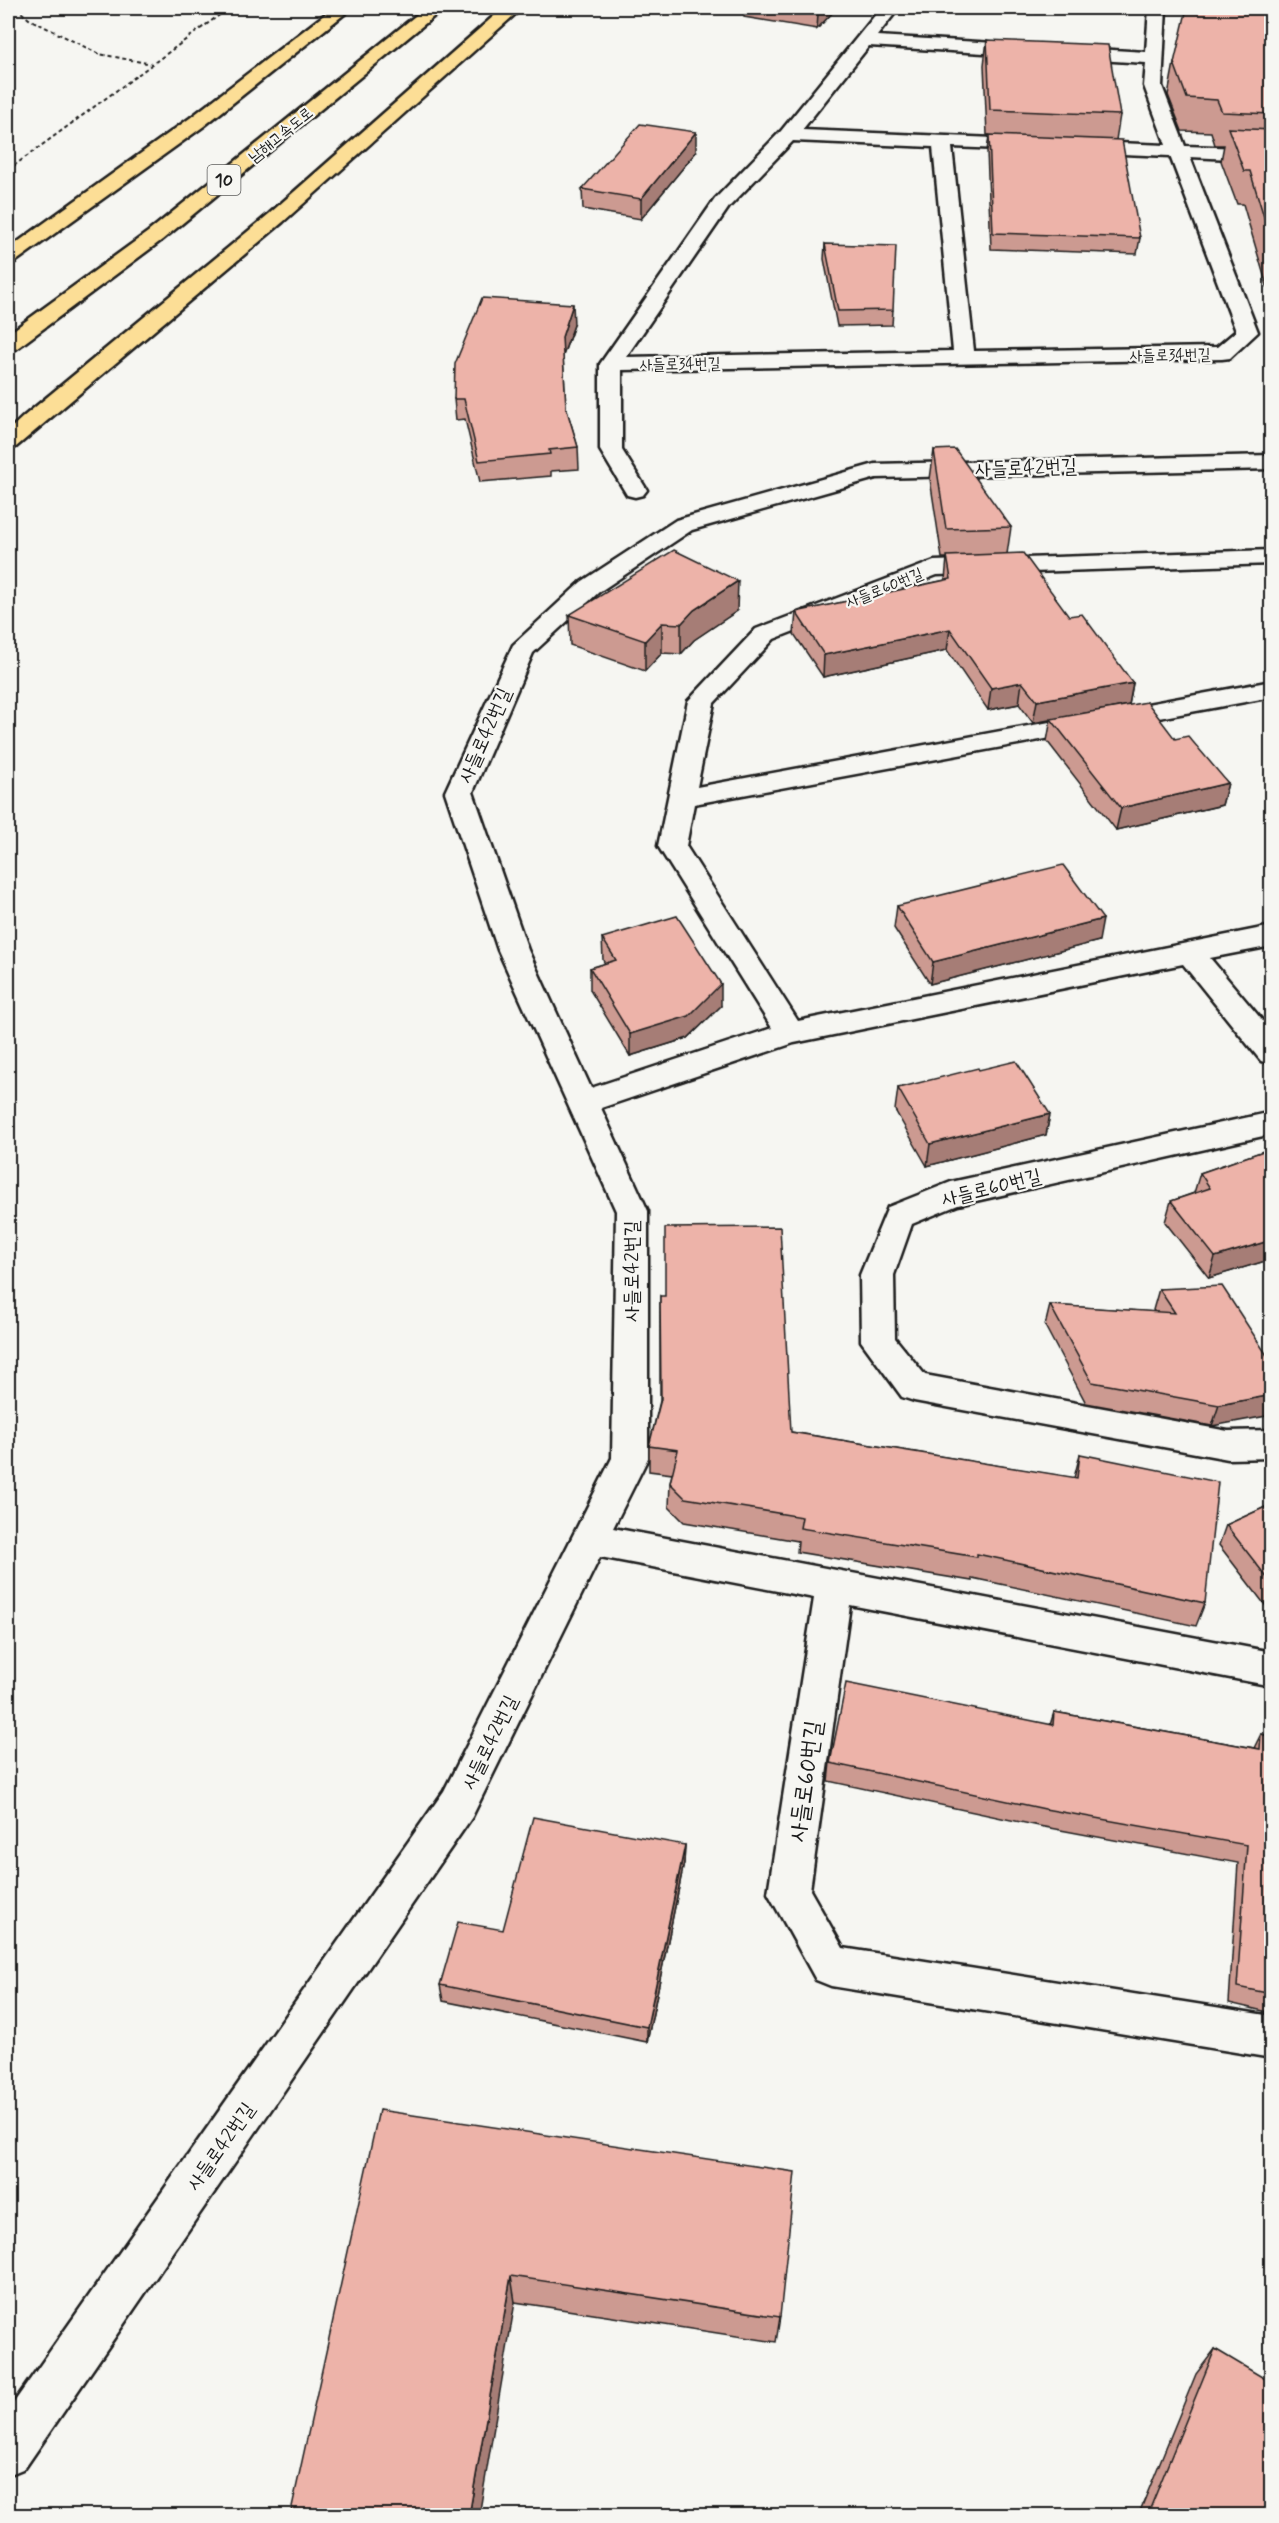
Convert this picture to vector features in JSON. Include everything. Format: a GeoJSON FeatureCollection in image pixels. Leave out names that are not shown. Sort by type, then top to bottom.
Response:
{"type":"FeatureCollection","features":[{"type":"Feature","properties":{"kind":"highway"},"geometry":{"type":"LineString","coordinates":[[8,258],[197,122],[343,8]]}},
{"type":"Feature","properties":{"kind":"highway","name":"남해고속도로"},"geometry":{"type":"LineString","coordinates":[[8,344],[155,236],[435,8]]}},
{"type":"Feature","properties":{"kind":"highway"},"geometry":{"type":"LineString","coordinates":[[8,442],[63,392],[195,286],[331,170],[513,8]]}},
{"type":"Feature","properties":{"kind":"highway"},"geometry":{"type":"LineString","coordinates":[[36,390],[331,170]]}},
{"type":"Feature","properties":{"kind":"street","name":"사들로34번길"},"geometry":{"type":"LineString","coordinates":[[635,490],[611,450],[611,364],[722,203],[788,135],[890,8]]}},
{"type":"Feature","properties":{"kind":"street","name":"사들로34번길"},"geometry":{"type":"LineString","coordinates":[[611,364],[1222,353],[1247,332],[1153,86],[1158,8]]}},
{"type":"Feature","properties":{"kind":"street"},"geometry":{"type":"LineString","coordinates":[[864,40],[1155,58]]}},
{"type":"Feature","properties":{"kind":"street"},"geometry":{"type":"LineString","coordinates":[[788,135],[1272,155]]}},
{"type":"Feature","properties":{"kind":"street"},"geometry":{"type":"LineString","coordinates":[[942,141],[964,358]]}},
{"type":"Feature","properties":{"kind":"street","name":"사들로42번길"},"geometry":{"type":"LineString","coordinates":[[8,2451],[458,1804],[630,1458],[632,1211],[513,950],[459,792],[522,650],[590,587],[684,525],[875,471],[1272,462]]}},
{"type":"Feature","properties":{"kind":"street","name":"사들로60번길"},"geometry":{"type":"LineString","coordinates":[[790,1033],[672,846],[701,701],[765,634],[934,568],[1272,557]]}},
{"type":"Feature","properties":{"kind":"street"},"geometry":{"type":"LineString","coordinates":[[682,798],[1272,689]]}},
{"type":"Feature","properties":{"kind":"street"},"geometry":{"type":"LineString","coordinates":[[582,1103],[790,1033],[1272,936]]}},
{"type":"Feature","properties":{"kind":"street"},"geometry":{"type":"LineString","coordinates":[[1190,952],[1272,1053]]}},
{"type":"Feature","properties":{"kind":"street","name":"사들로60번길"},"geometry":{"type":"LineString","coordinates":[[1272,1123],[951,1194],[898,1216],[877,1275],[878,1341],[914,1387],[1228,1445],[1272,1444]]}},
{"type":"Feature","properties":{"kind":"street"},"geometry":{"type":"LineString","coordinates":[[589,1539],[1272,1669]]}},
{"type":"Feature","properties":{"kind":"street","name":"사들로60번길"},"geometry":{"type":"LineString","coordinates":[[834,1585],[789,1893],[831,1966],[1272,2037]]}},
{"type":"Feature","properties":{"kind":"path"},"geometry":{"type":"LineString","coordinates":[[16,8],[29,19],[99,54],[153,64]]}},
{"type":"Feature","properties":{"kind":"path"},"geometry":{"type":"LineString","coordinates":[[8,170],[229,8]]}},
{"type":"Feature","properties":{"kind":"building"},"geometry":{"type":"Polygon","coordinates":[[[778,8],[824,8],[818,14],[778,8]]]}},
{"type":"Feature","properties":{"kind":"building"},"geometry":{"type":"Polygon","coordinates":[[[1187,8],[1272,8],[1272,114],[1222,112],[1217,100],[1187,98],[1174,63],[1187,8]]]}},
{"type":"Feature","properties":{"kind":"building"},"geometry":{"type":"Polygon","coordinates":[[[987,40],[1108,45],[1120,115],[990,110],[987,40]]]}},
{"type":"Feature","properties":{"kind":"building"},"geometry":{"type":"Polygon","coordinates":[[[640,124],[696,132],[641,199],[582,189],[640,124]]]}},
{"type":"Feature","properties":{"kind":"building"},"geometry":{"type":"Polygon","coordinates":[[[1228,128],[1272,130],[1272,243],[1250,171],[1244,171],[1228,128]]]}},
{"type":"Feature","properties":{"kind":"building"},"geometry":{"type":"Polygon","coordinates":[[[989,135],[1122,140],[1140,238],[993,233],[989,135]]]}},
{"type":"Feature","properties":{"kind":"building"},"geometry":{"type":"Polygon","coordinates":[[[825,244],[896,246],[893,310],[838,311],[825,244]]]}},
{"type":"Feature","properties":{"kind":"building"},"geometry":{"type":"Polygon","coordinates":[[[482,298],[573,304],[562,337],[566,407],[578,447],[549,450],[550,454],[479,461],[464,399],[454,399],[455,364],[482,298]]]}},
{"type":"Feature","properties":{"kind":"building"},"geometry":{"type":"Polygon","coordinates":[[[955,449],[1011,527],[946,529],[934,450],[955,449]]]}},
{"type":"Feature","properties":{"kind":"building"},"geometry":{"type":"Polygon","coordinates":[[[674,550],[738,581],[694,610],[681,624],[662,623],[645,641],[569,615],[674,550]]]}},
{"type":"Feature","properties":{"kind":"building"},"geometry":{"type":"Polygon","coordinates":[[[1023,553],[1069,616],[1082,614],[1133,683],[1037,701],[1022,682],[991,688],[950,629],[824,655],[796,612],[951,579],[947,556],[1023,553]]]}},
{"type":"Feature","properties":{"kind":"building"},"geometry":{"type":"Polygon","coordinates":[[[1147,702],[1175,739],[1188,736],[1228,783],[1121,808],[1051,719],[1147,702]]]}},
{"type":"Feature","properties":{"kind":"building"},"geometry":{"type":"Polygon","coordinates":[[[1063,865],[1103,919],[933,962],[897,906],[1063,865]]]}},
{"type":"Feature","properties":{"kind":"building"},"geometry":{"type":"Polygon","coordinates":[[[677,916],[721,984],[689,1016],[630,1034],[590,968],[616,960],[602,938],[677,916]]]}},
{"type":"Feature","properties":{"kind":"building"},"geometry":{"type":"Polygon","coordinates":[[[1016,1061],[1050,1114],[930,1144],[898,1088],[978,1068],[979,1070],[1016,1061]]]}},
{"type":"Feature","properties":{"kind":"building"},"geometry":{"type":"Polygon","coordinates":[[[1272,1148],[1272,1240],[1215,1257],[1171,1201],[1210,1188],[1200,1173],[1272,1148]]]}},
{"type":"Feature","properties":{"kind":"building"},"geometry":{"type":"Polygon","coordinates":[[[780,1227],[791,1432],[1077,1478],[1080,1454],[1218,1482],[1205,1603],[977,1554],[977,1557],[800,1528],[802,1517],[685,1498],[670,1483],[678,1450],[649,1446],[661,1399],[660,1296],[665,1296],[665,1228],[780,1227]]]}},
{"type":"Feature","properties":{"kind":"building"},"geometry":{"type":"Polygon","coordinates":[[[1222,1286],[1272,1363],[1272,1395],[1219,1405],[1092,1382],[1050,1305],[1175,1313],[1159,1289],[1222,1286]]]}},
{"type":"Feature","properties":{"kind":"building"},"geometry":{"type":"Polygon","coordinates":[[[1272,1504],[1272,1584],[1226,1525],[1272,1504]]]}},
{"type":"Feature","properties":{"kind":"building"},"geometry":{"type":"Polygon","coordinates":[[[846,1683],[1053,1725],[1054,1712],[1260,1749],[1261,1734],[1272,1737],[1272,1994],[1237,1987],[1247,1845],[1045,1809],[830,1763],[846,1683]]]}},
{"type":"Feature","properties":{"kind":"building"},"geometry":{"type":"Polygon","coordinates":[[[533,1817],[685,1845],[647,2027],[440,1985],[458,1922],[503,1930],[533,1817]]]}},
{"type":"Feature","properties":{"kind":"building"},"geometry":{"type":"Polygon","coordinates":[[[379,2110],[795,2172],[780,2317],[511,2276],[469,2516],[290,2516],[379,2110]]]}},
{"type":"Feature","properties":{"kind":"building"},"geometry":{"type":"Polygon","coordinates":[[[1215,2349],[1272,2383],[1272,2516],[1147,2516],[1215,2349]]]}}]}
